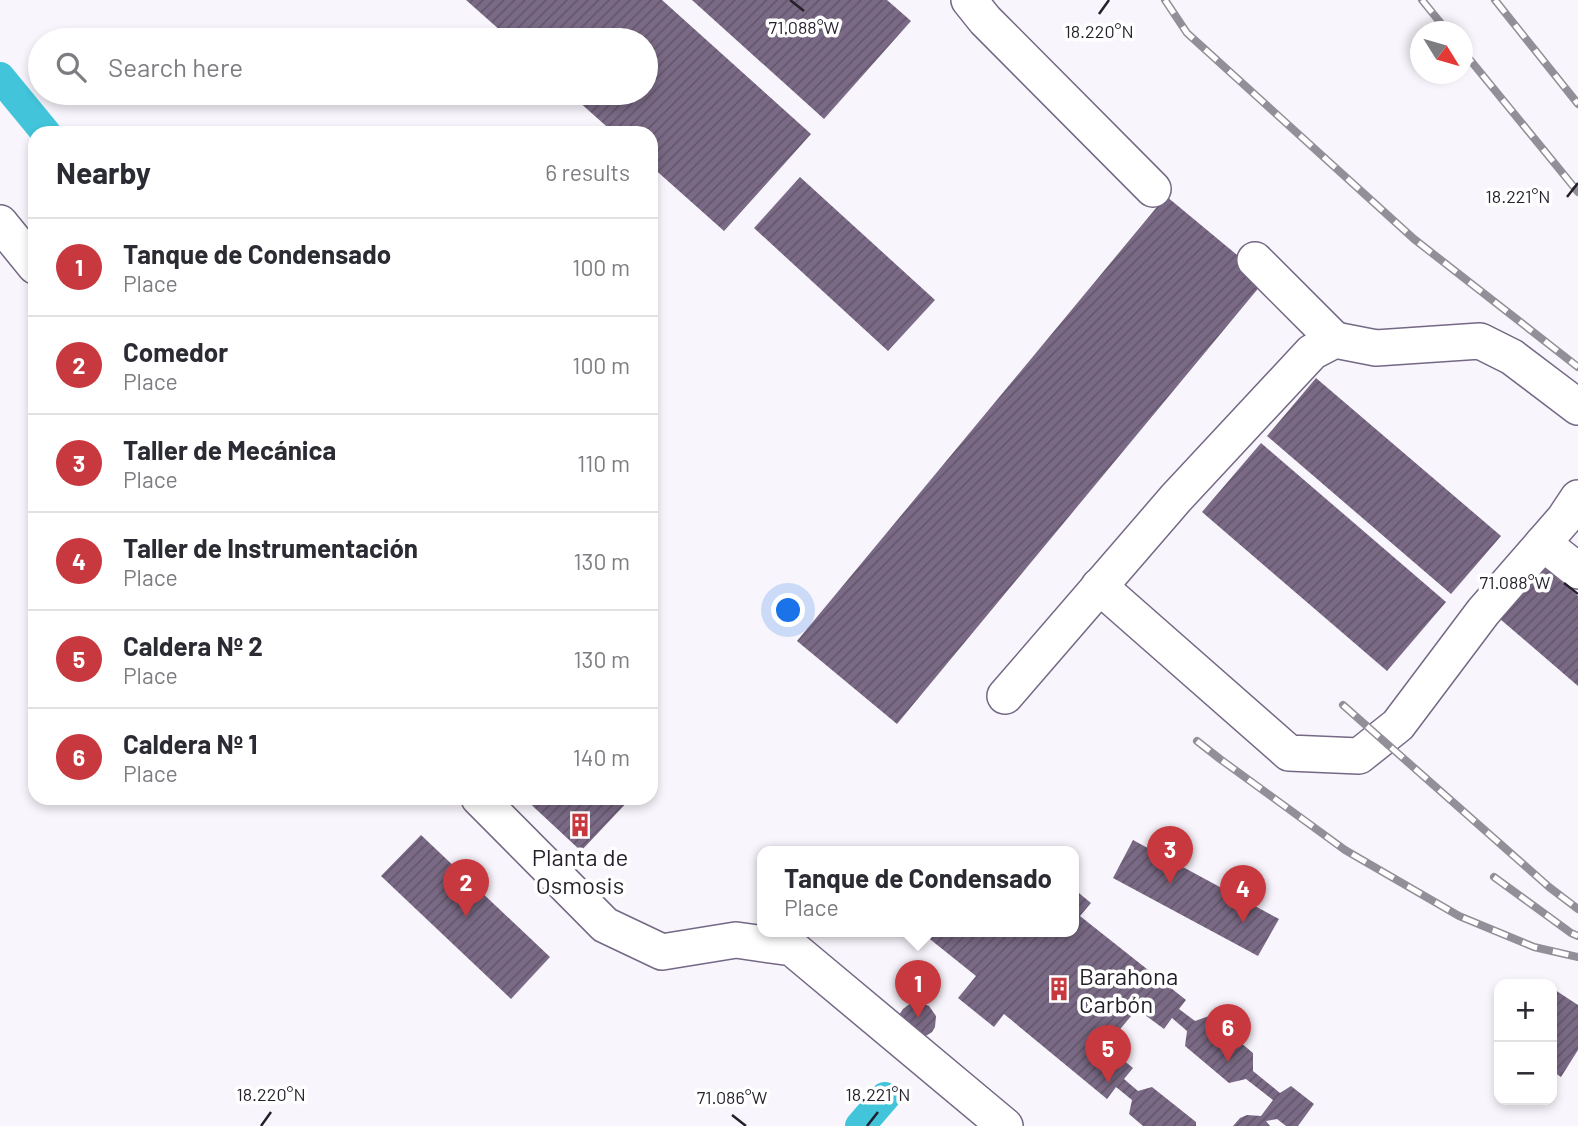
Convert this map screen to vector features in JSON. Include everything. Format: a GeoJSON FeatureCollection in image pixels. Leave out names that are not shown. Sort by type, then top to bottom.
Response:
{"type":"FeatureCollection","features":[{"type":"Feature","properties":{"kind":"lane"},"geometry":{"type":"LineString","coordinates":[[969,0],[985,20],[1153,189]]}},
{"type":"Feature","properties":{"kind":"lane"},"geometry":{"type":"LineString","coordinates":[[0,223],[28,257]]}},
{"type":"Feature","properties":{"kind":"lane"},"geometry":{"type":"LineString","coordinates":[[1255,260],[1335,340],[1376,348],[1480,341],[1512,357],[1578,407]]}},
{"type":"Feature","properties":{"kind":"lane"},"geometry":{"type":"LineString","coordinates":[[1005,696],[1176,498],[1312,352],[1335,340]]}},
{"type":"Feature","properties":{"kind":"lane"},"geometry":{"type":"LineString","coordinates":[[1099,586],[1289,753],[1359,756],[1398,725],[1483,612],[1564,519],[1578,498]]}},
{"type":"Feature","properties":{"kind":"lane"},"geometry":{"type":"LineString","coordinates":[[1543,543],[1578,571]]}},
{"type":"Feature","properties":{"kind":"lane"},"geometry":{"type":"LineString","coordinates":[[486,805],[605,925],[662,952],[736,940],[792,948],[1005,1126]]}},
{"type":"Feature","properties":{"kind":"building"},"geometry":{"type":"Polygon","coordinates":[[[466,0],[662,0],[811,134],[724,231],[658,172],[658,126],[606,126],[582,105],[658,105],[658,28],[498,28],[466,0]]]}},
{"type":"Feature","properties":{"kind":"building"},"geometry":{"type":"Polygon","coordinates":[[[692,0],[887,0],[911,21],[824,119],[692,0]]]}},
{"type":"Feature","properties":{"kind":"building"},"geometry":{"type":"Polygon","coordinates":[[[800,177],[935,300],[888,351],[754,228],[800,177]]]}},
{"type":"Feature","properties":{"kind":"building"},"geometry":{"type":"Polygon","coordinates":[[[1166,196],[1266,279],[897,724],[797,641],[1166,196]]]}},
{"type":"Feature","properties":{"kind":"building"},"geometry":{"type":"Polygon","coordinates":[[[1316,378],[1501,536],[1451,594],[1267,436],[1316,378]]]}},
{"type":"Feature","properties":{"kind":"building"},"geometry":{"type":"Polygon","coordinates":[[[1261,443],[1446,602],[1387,671],[1202,512],[1261,443]]]}},
{"type":"Feature","properties":{"kind":"building"},"geometry":{"type":"Polygon","coordinates":[[[1544,567],[1578,596],[1578,686],[1500,619],[1544,567]]]}},
{"type":"Feature","properties":{"kind":"building","name":"Planta de Osmosis"},"geometry":{"type":"Polygon","coordinates":[[[532,805],[624,805],[581,851],[532,805]]]}},
{"type":"Feature","properties":{"kind":"building"},"geometry":{"type":"Polygon","coordinates":[[[421,835],[550,957],[511,999],[381,876],[421,835]]]}},
{"type":"Feature","properties":{"kind":"building"},"geometry":{"type":"Polygon","coordinates":[[[1133,840],[1279,919],[1258,956],[1113,878],[1133,840]]]}},
{"type":"Feature","properties":{"kind":"building","name":"Barahona Carbón"},"geometry":{"type":"Polygon","coordinates":[[[1079,893],[1091,903],[1080,916],[1186,1000],[1179,1009],[1195,1021],[1209,1016],[1253,1053],[1253,1071],[1280,1093],[1291,1086],[1314,1104],[1298,1126],[1286,1126],[1277,1119],[1266,1121],[1270,1126],[1233,1126],[1247,1115],[1261,1116],[1273,1100],[1246,1079],[1229,1083],[1185,1046],[1187,1031],[1172,1018],[1164,1029],[1137,1009],[1106,1046],[1133,1068],[1124,1079],[1138,1091],[1152,1087],[1196,1122],[1196,1126],[1143,1126],[1129,1114],[1132,1100],[1116,1087],[1107,1099],[1004,1014],[994,1027],[958,998],[976,976],[927,937],[1079,937],[1079,893]]]}},
{"type":"Feature","properties":{"kind":"building"},"geometry":{"type":"Polygon","coordinates":[[[1557,991],[1578,1005],[1578,1050],[1561,1077],[1557,1074],[1557,991]]]}},
{"type":"Feature","properties":{"kind":"building"},"geometry":{"type":"Polygon","coordinates":[[[912,1002],[929,1006],[936,1016],[932,1032],[921,1039],[899,1021],[903,1009],[912,1002]]]}},
{"type":"Feature","properties":{"kind":"waterway"},"geometry":{"type":"LineString","coordinates":[[0,77],[40,126]]}},
{"type":"Feature","properties":{"kind":"waterway"},"geometry":{"type":"LineString","coordinates":[[860,1126],[885,1097]]}},
{"type":"Feature","properties":{"kind":"railway"},"geometry":{"type":"LineString","coordinates":[[1165,0],[1187,33],[1414,239],[1578,367]]}},
{"type":"Feature","properties":{"kind":"railway"},"geometry":{"type":"LineString","coordinates":[[1422,0],[1439,21]]}},
{"type":"Feature","properties":{"kind":"railway"},"geometry":{"type":"LineString","coordinates":[[1495,0],[1578,104]]}},
{"type":"Feature","properties":{"kind":"railway"},"geometry":{"type":"LineString","coordinates":[[1473,63],[1578,192]]}},
{"type":"Feature","properties":{"kind":"railway"},"geometry":{"type":"LineString","coordinates":[[1343,705],[1549,887],[1578,909]]}},
{"type":"Feature","properties":{"kind":"railway"},"geometry":{"type":"LineString","coordinates":[[1197,741],[1345,850],[1459,916],[1534,947],[1578,957]]}},
{"type":"Feature","properties":{"kind":"railway"},"geometry":{"type":"LineString","coordinates":[[1494,877],[1578,936]]}},
{"type":"Feature","properties":{"kind":"place","name":"Planta de Osmosis"},"geometry":{"type":"Point","coordinates":[580,825]}},
{"type":"Feature","properties":{"kind":"place","name":"Taller de Mecánica"},"geometry":{"type":"Point","coordinates":[1170,884]}},
{"type":"Feature","properties":{"kind":"place","name":"Comedor"},"geometry":{"type":"Point","coordinates":[466,917]}},
{"type":"Feature","properties":{"kind":"place","name":"Taller de Instrumentación"},"geometry":{"type":"Point","coordinates":[1243,923]}},
{"type":"Feature","properties":{"kind":"place","name":"Barahona Carbón"},"geometry":{"type":"Point","coordinates":[1059,989]}},
{"type":"Feature","properties":{"kind":"place","name":"Tanque de Condensado"},"geometry":{"type":"Point","coordinates":[918,1018]}},
{"type":"Feature","properties":{"kind":"place","name":"Caldera Nº 1"},"geometry":{"type":"Point","coordinates":[1228,1062]}},
{"type":"Feature","properties":{"kind":"place","name":"Caldera Nº 2"},"geometry":{"type":"Point","coordinates":[1108,1083]}}]}
